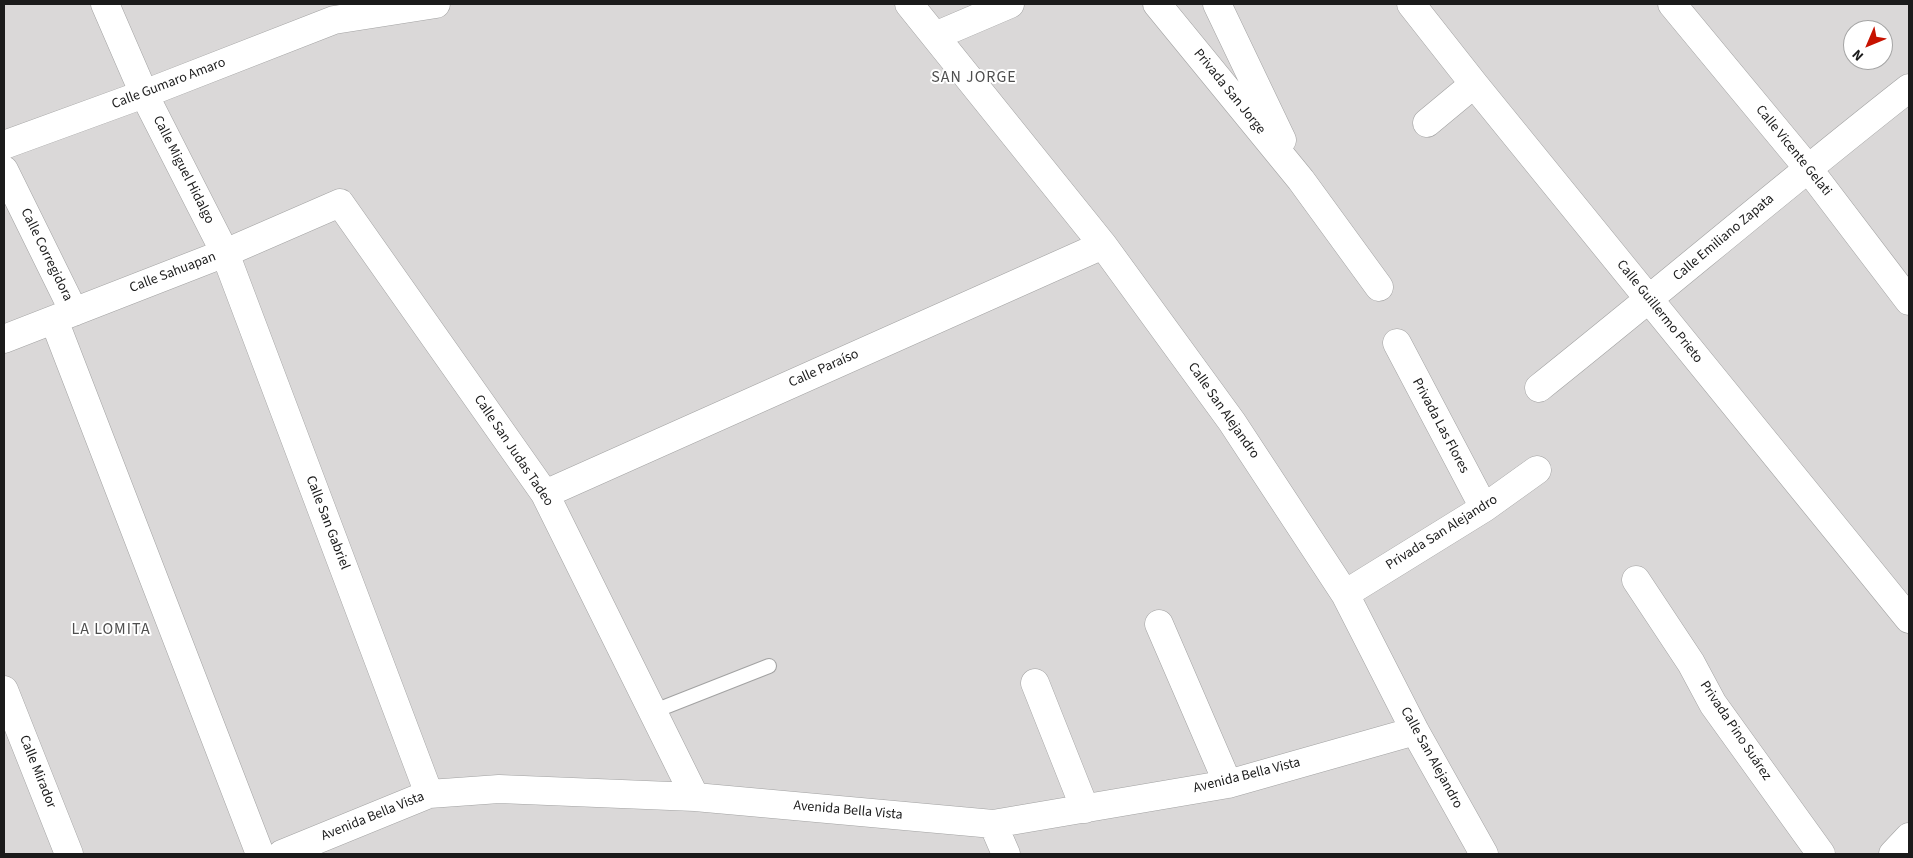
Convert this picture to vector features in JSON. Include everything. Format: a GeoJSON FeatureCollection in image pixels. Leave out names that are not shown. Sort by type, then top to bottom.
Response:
{"type":"FeatureCollection","features":[{"type":"Feature","properties":{"kind":"street","name":"Calle Miguel Hidalgo"},"geometry":{"type":"LineString","coordinates":[[105,4],[144,94],[225,253]]}},
{"type":"Feature","properties":{"kind":"street","name":"Calle Gumaro Amaro"},"geometry":{"type":"LineString","coordinates":[[4,146],[144,94],[330,12],[436,4]]}},
{"type":"Feature","properties":{"kind":"street","name":"Calle San Alejandro"},"geometry":{"type":"LineString","coordinates":[[909,4],[1103,245],[1232,422],[1345,594],[1415,731],[1484,854]]}},
{"type":"Feature","properties":{"kind":"street"},"geometry":{"type":"LineString","coordinates":[[935,36],[1010,4]]}},
{"type":"Feature","properties":{"kind":"street","name":"Privada San Jorge"},"geometry":{"type":"LineString","coordinates":[[1157,4],[1301,180],[1379,286]]}},
{"type":"Feature","properties":{"kind":"street","name":"Privada San Jorge"},"geometry":{"type":"LineString","coordinates":[[1217,4],[1301,180]]}},
{"type":"Feature","properties":{"kind":"street","name":"Calle Guillermo Prieto"},"geometry":{"type":"LineString","coordinates":[[1411,4],[1909,619]]}},
{"type":"Feature","properties":{"kind":"street","name":"Calle Vicente Gelati"},"geometry":{"type":"LineString","coordinates":[[1672,4],[1808,167],[1909,301]]}},
{"type":"Feature","properties":{"kind":"street"},"geometry":{"type":"LineString","coordinates":[[1427,123],[1474,84]]}},
{"type":"Feature","properties":{"kind":"street","name":"Calle Emiliano Zapata"},"geometry":{"type":"LineString","coordinates":[[1539,388],[1649,300],[1808,167],[1909,88]]}},
{"type":"Feature","properties":{"kind":"street","name":"Calle Corregidora"},"geometry":{"type":"LineString","coordinates":[[4,170],[64,316],[260,854]]}},
{"type":"Feature","properties":{"kind":"street","name":"Calle Sahuapan"},"geometry":{"type":"LineString","coordinates":[[4,339],[225,253],[340,203]]}},
{"type":"Feature","properties":{"kind":"street","name":"Calle San Judas Tadeo"},"geometry":{"type":"LineString","coordinates":[[340,203],[545,494],[696,797]]}},
{"type":"Feature","properties":{"kind":"street","name":"Calle Paraíso"},"geometry":{"type":"LineString","coordinates":[[545,494],[1103,245]]}},
{"type":"Feature","properties":{"kind":"street","name":"Calle San Gabriel"},"geometry":{"type":"LineString","coordinates":[[225,253],[429,794]]}},
{"type":"Feature","properties":{"kind":"street","name":"Privada Las Flores"},"geometry":{"type":"LineString","coordinates":[[1397,343],[1484,508]]}},
{"type":"Feature","properties":{"kind":"street","name":"Privada San Alejandro"},"geometry":{"type":"LineString","coordinates":[[1345,594],[1484,508],[1537,470]]}},
{"type":"Feature","properties":{"kind":"street","name":"Privada Pino Suárez"},"geometry":{"type":"LineString","coordinates":[[1636,580],[1691,663],[1713,704],[1821,854]]}},
{"type":"Feature","properties":{"kind":"street"},"geometry":{"type":"LineString","coordinates":[[1159,624],[1228,784]]}},
{"type":"Feature","properties":{"kind":"street"},"geometry":{"type":"LineString","coordinates":[[1034,684],[1086,809]]}},
{"type":"Feature","properties":{"kind":"street","name":"Calle Mirador"},"geometry":{"type":"LineString","coordinates":[[4,690],[69,854]]}},
{"type":"Feature","properties":{"kind":"street","name":"Avenida Bella Vista"},"geometry":{"type":"LineString","coordinates":[[282,854],[429,794],[499,789],[696,797],[992,824],[1228,784],[1415,731]]}},
{"type":"Feature","properties":{"kind":"street"},"geometry":{"type":"LineString","coordinates":[[992,824],[1006,854]]}},
{"type":"Feature","properties":{"kind":"street"},"geometry":{"type":"LineString","coordinates":[[1893,854],[1909,837]]}},
{"type":"Feature","properties":{"kind":"lane"},"geometry":{"type":"LineString","coordinates":[[652,712],[769,666]]}},
{"type":"Feature","properties":{"kind":"shaded area"},"geometry":{"type":"Polygon","coordinates":[[[4,4],[1909,4],[1909,854],[4,854],[4,4]]]}},
{"type":"Feature","properties":{"kind":"district","name":"SAN JORGE"},"geometry":{"type":"Point","coordinates":[974,78]}},
{"type":"Feature","properties":{"kind":"district","name":"LA LOMITA"},"geometry":{"type":"Point","coordinates":[111,630]}}]}
